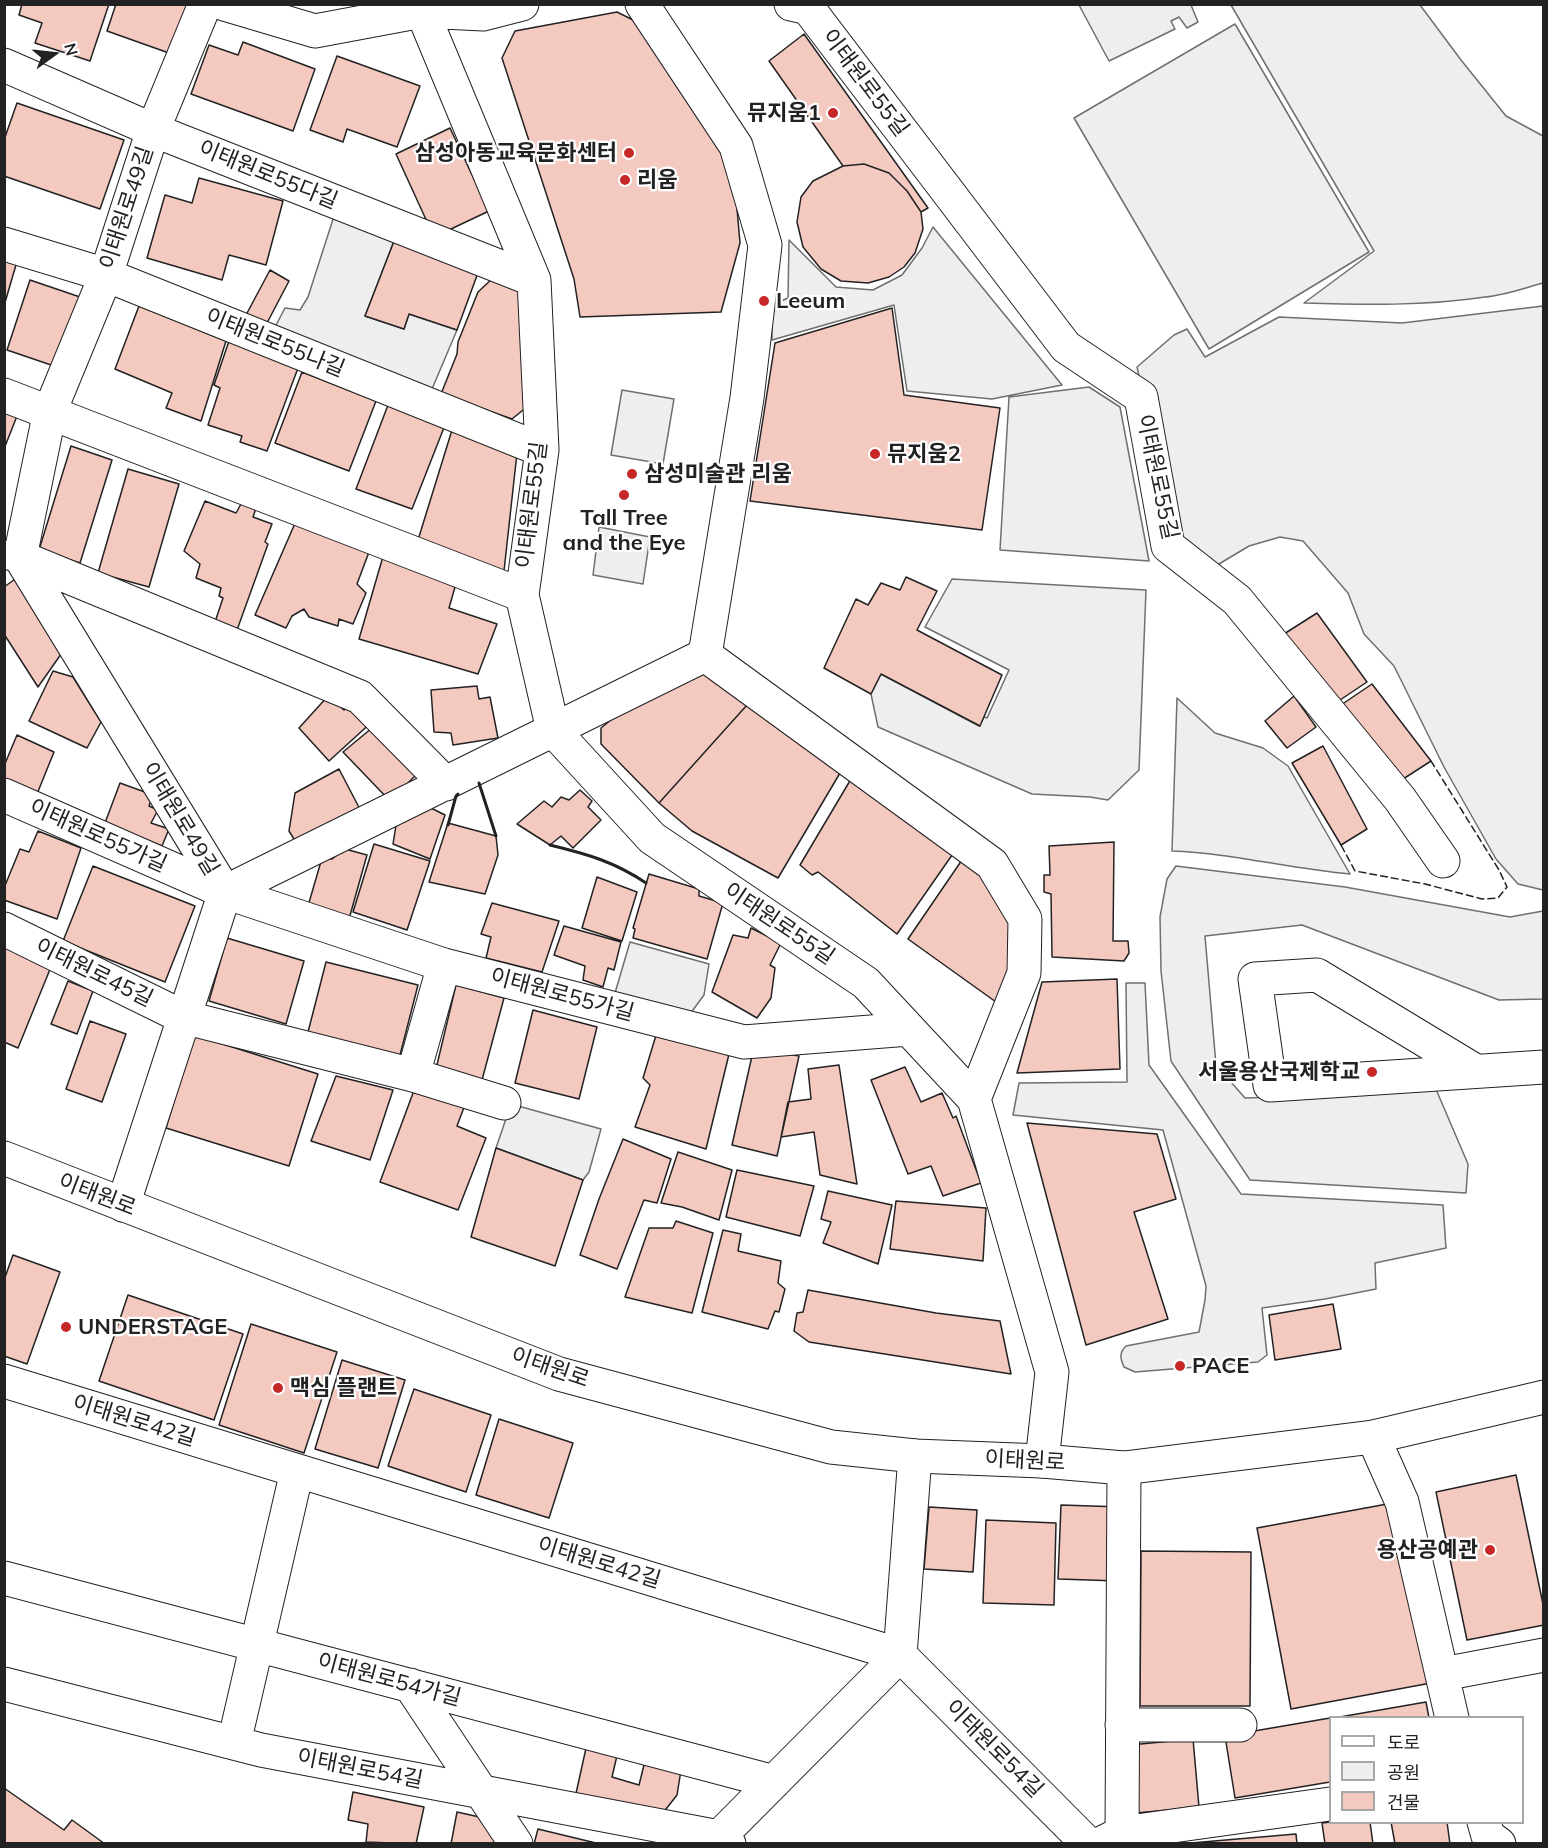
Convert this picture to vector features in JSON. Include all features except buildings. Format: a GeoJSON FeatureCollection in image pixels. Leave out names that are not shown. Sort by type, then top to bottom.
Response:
{"type":"FeatureCollection","features":[{"type":"Feature","properties":{"kind":"street","name":"이태원로49길"},"geometry":{"type":"LineString","coordinates":[[123,1205],[225,892],[12,555],[50,411],[106,275],[153,130],[205,4]]}},
{"type":"Feature","properties":{"kind":"street"},"geometry":{"type":"LineString","coordinates":[[224,4],[315,31],[419,8],[483,14],[522,4]]}},
{"type":"Feature","properties":{"kind":"street"},"geometry":{"type":"LineString","coordinates":[[642,4],[736,146],[765,245],[747,398],[705,655]]}},
{"type":"Feature","properties":{"kind":"street","name":"이태원로55길"},"geometry":{"type":"LineString","coordinates":[[801,6],[1066,347],[1141,398],[1168,546],[1237,600],[1400,799],[1443,861]]}},
{"type":"Feature","properties":{"kind":"street","name":"이태원로55길"},"geometry":{"type":"LineString","coordinates":[[419,8],[534,280],[542,450],[522,595],[553,730],[652,838],[866,983],[974,1099],[1052,1372],[1042,1461]]}},
{"type":"Feature","properties":{"kind":"street","name":"이태원로55다길"},"geometry":{"type":"LineString","coordinates":[[4,65],[153,130],[534,280]]}},
{"type":"Feature","properties":{"kind":"street","name":"이태원로55나길"},"geometry":{"type":"LineString","coordinates":[[4,244],[106,275],[542,450]]}},
{"type":"Feature","properties":{"kind":"street"},"geometry":{"type":"LineString","coordinates":[[4,395],[522,595]]}},
{"type":"Feature","properties":{"kind":"street"},"geometry":{"type":"LineString","coordinates":[[12,555],[360,697],[446,784]]}},
{"type":"Feature","properties":{"kind":"street"},"geometry":{"type":"LineString","coordinates":[[225,892],[705,655]]}},
{"type":"Feature","properties":{"kind":"street"},"geometry":{"type":"LineString","coordinates":[[705,655],[992,864],[1020,909],[1025,919],[1024,973],[974,1099]]}},
{"type":"Feature","properties":{"kind":"street","name":"이태원로55가길"},"geometry":{"type":"LineString","coordinates":[[4,795],[225,892],[444,965],[744,1042],[909,1029]]}},
{"type":"Feature","properties":{"kind":"street","name":"이태원로45길"},"geometry":{"type":"LineString","coordinates":[[4,929],[183,1017],[413,1075],[504,1102]]}},
{"type":"Feature","properties":{"kind":"street"},"geometry":{"type":"LineString","coordinates":[[413,1075],[444,965]]}},
{"type":"Feature","properties":{"kind":"street"},"geometry":{"type":"LineString","coordinates":[[1474,1070],[1317,975],[1255,979],[1270,1085],[1544,1067]]}},
{"type":"Feature","properties":{"kind":"street","name":"이태원로"},"geometry":{"type":"LineString","coordinates":[[4,1158],[559,1374],[831,1447],[915,1456],[1042,1461],[1124,1468],[1373,1437],[1544,1397]]}},
{"type":"Feature","properties":{"kind":"street","name":"이태원로42길"},"geometry":{"type":"LineString","coordinates":[[4,1381],[900,1655]]}},
{"type":"Feature","properties":{"kind":"street"},"geometry":{"type":"LineString","coordinates":[[1373,1437],[1402,1502],[1452,1716]]}},
{"type":"Feature","properties":{"kind":"street"},"geometry":{"type":"LineString","coordinates":[[900,1655],[915,1456]]}},
{"type":"Feature","properties":{"kind":"street"},"geometry":{"type":"LineString","coordinates":[[1124,1468],[1122,1725],[1111,1838],[1329,1804]]}},
{"type":"Feature","properties":{"kind":"street"},"geometry":{"type":"LineString","coordinates":[[234,1743],[297,1471]]}},
{"type":"Feature","properties":{"kind":"street","name":"이태원로54가길"},"geometry":{"type":"LineString","coordinates":[[4,1578],[774,1782]]}},
{"type":"Feature","properties":{"kind":"street","name":"이태원로54길"},"geometry":{"type":"LineString","coordinates":[[4,1684],[234,1743],[720,1841],[774,1782],[900,1655],[1088,1844]]}},
{"type":"Feature","properties":{"kind":"street"},"geometry":{"type":"LineString","coordinates":[[1443,1674],[1544,1655]]}},
{"type":"Feature","properties":{"kind":"street"},"geometry":{"type":"LineString","coordinates":[[410,1685],[516,1844]]}},
{"type":"Feature","properties":{"kind":"street"},"geometry":{"type":"LineString","coordinates":[[1122,1725],[1240,1725]]}},
{"type":"Feature","properties":{"kind":"street"},"geometry":{"type":"LineString","coordinates":[[1485,1824],[1488,1836],[1499,1844]]}},
{"type":"Feature","properties":{"kind":"green space"},"geometry":{"type":"Polygon","coordinates":[[[1079,5],[1191,5],[1198,22],[1187,28],[1179,17],[1171,21],[1175,29],[1109,61],[1079,5]]]}},
{"type":"Feature","properties":{"kind":"green space"},"geometry":{"type":"Polygon","coordinates":[[[1231,5],[1420,5],[1506,116],[1543,136],[1543,283],[1500,295],[1440,302],[1304,303],[1374,251],[1231,5]]]}},
{"type":"Feature","properties":{"kind":"green space"},"geometry":{"type":"Polygon","coordinates":[[[1235,24],[1369,252],[1209,349],[1074,118],[1235,24]]]}},
{"type":"Feature","properties":{"kind":"green space"},"geometry":{"type":"Polygon","coordinates":[[[335,213],[396,236],[365,316],[404,329],[409,314],[457,330],[432,389],[275,327],[285,308],[300,310],[308,297],[335,213]]]}},
{"type":"Feature","properties":{"kind":"green space"},"geometry":{"type":"Polygon","coordinates":[[[933,227],[1062,385],[992,399],[907,391],[894,305],[772,340],[772,305],[788,298],[789,240],[836,287],[873,290],[902,275],[922,248],[933,227]]]}},
{"type":"Feature","properties":{"kind":"green space"},"geometry":{"type":"Polygon","coordinates":[[[1543,306],[1543,890],[1518,884],[1496,859],[1444,767],[1394,666],[1364,634],[1348,593],[1303,541],[1280,537],[1249,546],[1219,564],[1201,567],[1173,538],[1137,367],[1174,335],[1187,329],[1205,357],[1279,317],[1402,323],[1543,306]]]}},
{"type":"Feature","properties":{"kind":"green space"},"geometry":{"type":"Polygon","coordinates":[[[1089,387],[1120,407],[1149,561],[1000,550],[1009,397],[1089,387]]]}},
{"type":"Feature","properties":{"kind":"green space"},"geometry":{"type":"Polygon","coordinates":[[[622,390],[674,399],[663,464],[611,455],[622,390]]]}},
{"type":"Feature","properties":{"kind":"green space"},"geometry":{"type":"Polygon","coordinates":[[[599,527],[650,537],[643,584],[593,575],[599,527]]]}},
{"type":"Feature","properties":{"kind":"green space"},"geometry":{"type":"Polygon","coordinates":[[[952,579],[1146,590],[1139,770],[1108,800],[1032,794],[878,727],[871,694],[881,674],[979,726],[984,717],[987,718],[1009,670],[925,627],[952,579]]]}},
{"type":"Feature","properties":{"kind":"green space"},"geometry":{"type":"Polygon","coordinates":[[[1177,698],[1215,733],[1263,748],[1288,766],[1350,874],[1194,852],[1172,851],[1177,698]]]}},
{"type":"Feature","properties":{"kind":"green space"},"geometry":{"type":"Polygon","coordinates":[[[1176,866],[1345,887],[1510,917],[1543,911],[1543,999],[1499,1000],[1302,925],[1205,936],[1216,1065],[1245,1098],[1344,1095],[1435,1087],[1468,1164],[1466,1193],[1250,1180],[1171,1061],[1161,971],[1160,917],[1167,879],[1176,866]]]}},
{"type":"Feature","properties":{"kind":"green space"},"geometry":{"type":"Polygon","coordinates":[[[630,942],[709,964],[704,995],[690,1014],[615,993],[630,942]]]}},
{"type":"Feature","properties":{"kind":"green space"},"geometry":{"type":"Polygon","coordinates":[[[1126,983],[1145,983],[1149,1065],[1241,1194],[1443,1205],[1446,1248],[1375,1263],[1376,1289],[1262,1308],[1267,1355],[1258,1362],[1135,1372],[1124,1367],[1121,1356],[1126,1346],[1199,1332],[1205,1300],[1206,1286],[1163,1130],[1013,1115],[1019,1083],[1127,1082],[1126,983]]]}},
{"type":"Feature","properties":{"kind":"green space"},"geometry":{"type":"Polygon","coordinates":[[[511,1104],[601,1129],[589,1172],[583,1180],[496,1148],[511,1104]]]}},
{"type":"Feature","properties":{"kind":"fence"},"geometry":{"type":"LineString","coordinates":[[1341,845],[1355,871],[1425,884],[1482,899],[1498,898],[1507,887],[1499,870],[1431,761]]}},
{"type":"Feature","properties":{"kind":"wall"},"geometry":{"type":"LineString","coordinates":[[479,783],[496,836]]}},
{"type":"Feature","properties":{"kind":"wall"},"geometry":{"type":"LineString","coordinates":[[448,825],[458,794]]}},
{"type":"Feature","properties":{"kind":"wall"},"geometry":{"type":"LineString","coordinates":[[550,845],[623,869],[646,883]]}},
{"type":"Feature","properties":{"kind":"place","name":"뮤지움1"},"geometry":{"type":"Point","coordinates":[833,113]}},
{"type":"Feature","properties":{"kind":"place","name":"삼성아동교육문화센터"},"geometry":{"type":"Point","coordinates":[629,153]}},
{"type":"Feature","properties":{"kind":"place","name":"리움"},"geometry":{"type":"Point","coordinates":[625,180]}},
{"type":"Feature","properties":{"kind":"place","name":"Leeum"},"geometry":{"type":"Point","coordinates":[764,301]}},
{"type":"Feature","properties":{"kind":"place","name":"뮤지움2"},"geometry":{"type":"Point","coordinates":[875,454]}},
{"type":"Feature","properties":{"kind":"place","name":"삼성미술관 리움"},"geometry":{"type":"Point","coordinates":[632,474]}},
{"type":"Feature","properties":{"kind":"place","name":"Tall Tree and the Eye"},"geometry":{"type":"Point","coordinates":[624,495]}},
{"type":"Feature","properties":{"kind":"place","name":"서울용산국제학교"},"geometry":{"type":"Point","coordinates":[1372,1072]}},
{"type":"Feature","properties":{"kind":"place","name":"UNDERSTAGE"},"geometry":{"type":"Point","coordinates":[66,1327]}},
{"type":"Feature","properties":{"kind":"place","name":"PACE"},"geometry":{"type":"Point","coordinates":[1180,1366]}},
{"type":"Feature","properties":{"kind":"place","name":"맥심 플랜트"},"geometry":{"type":"Point","coordinates":[278,1388]}},
{"type":"Feature","properties":{"kind":"place","name":"용산공예관"},"geometry":{"type":"Point","coordinates":[1490,1550]}}]}
